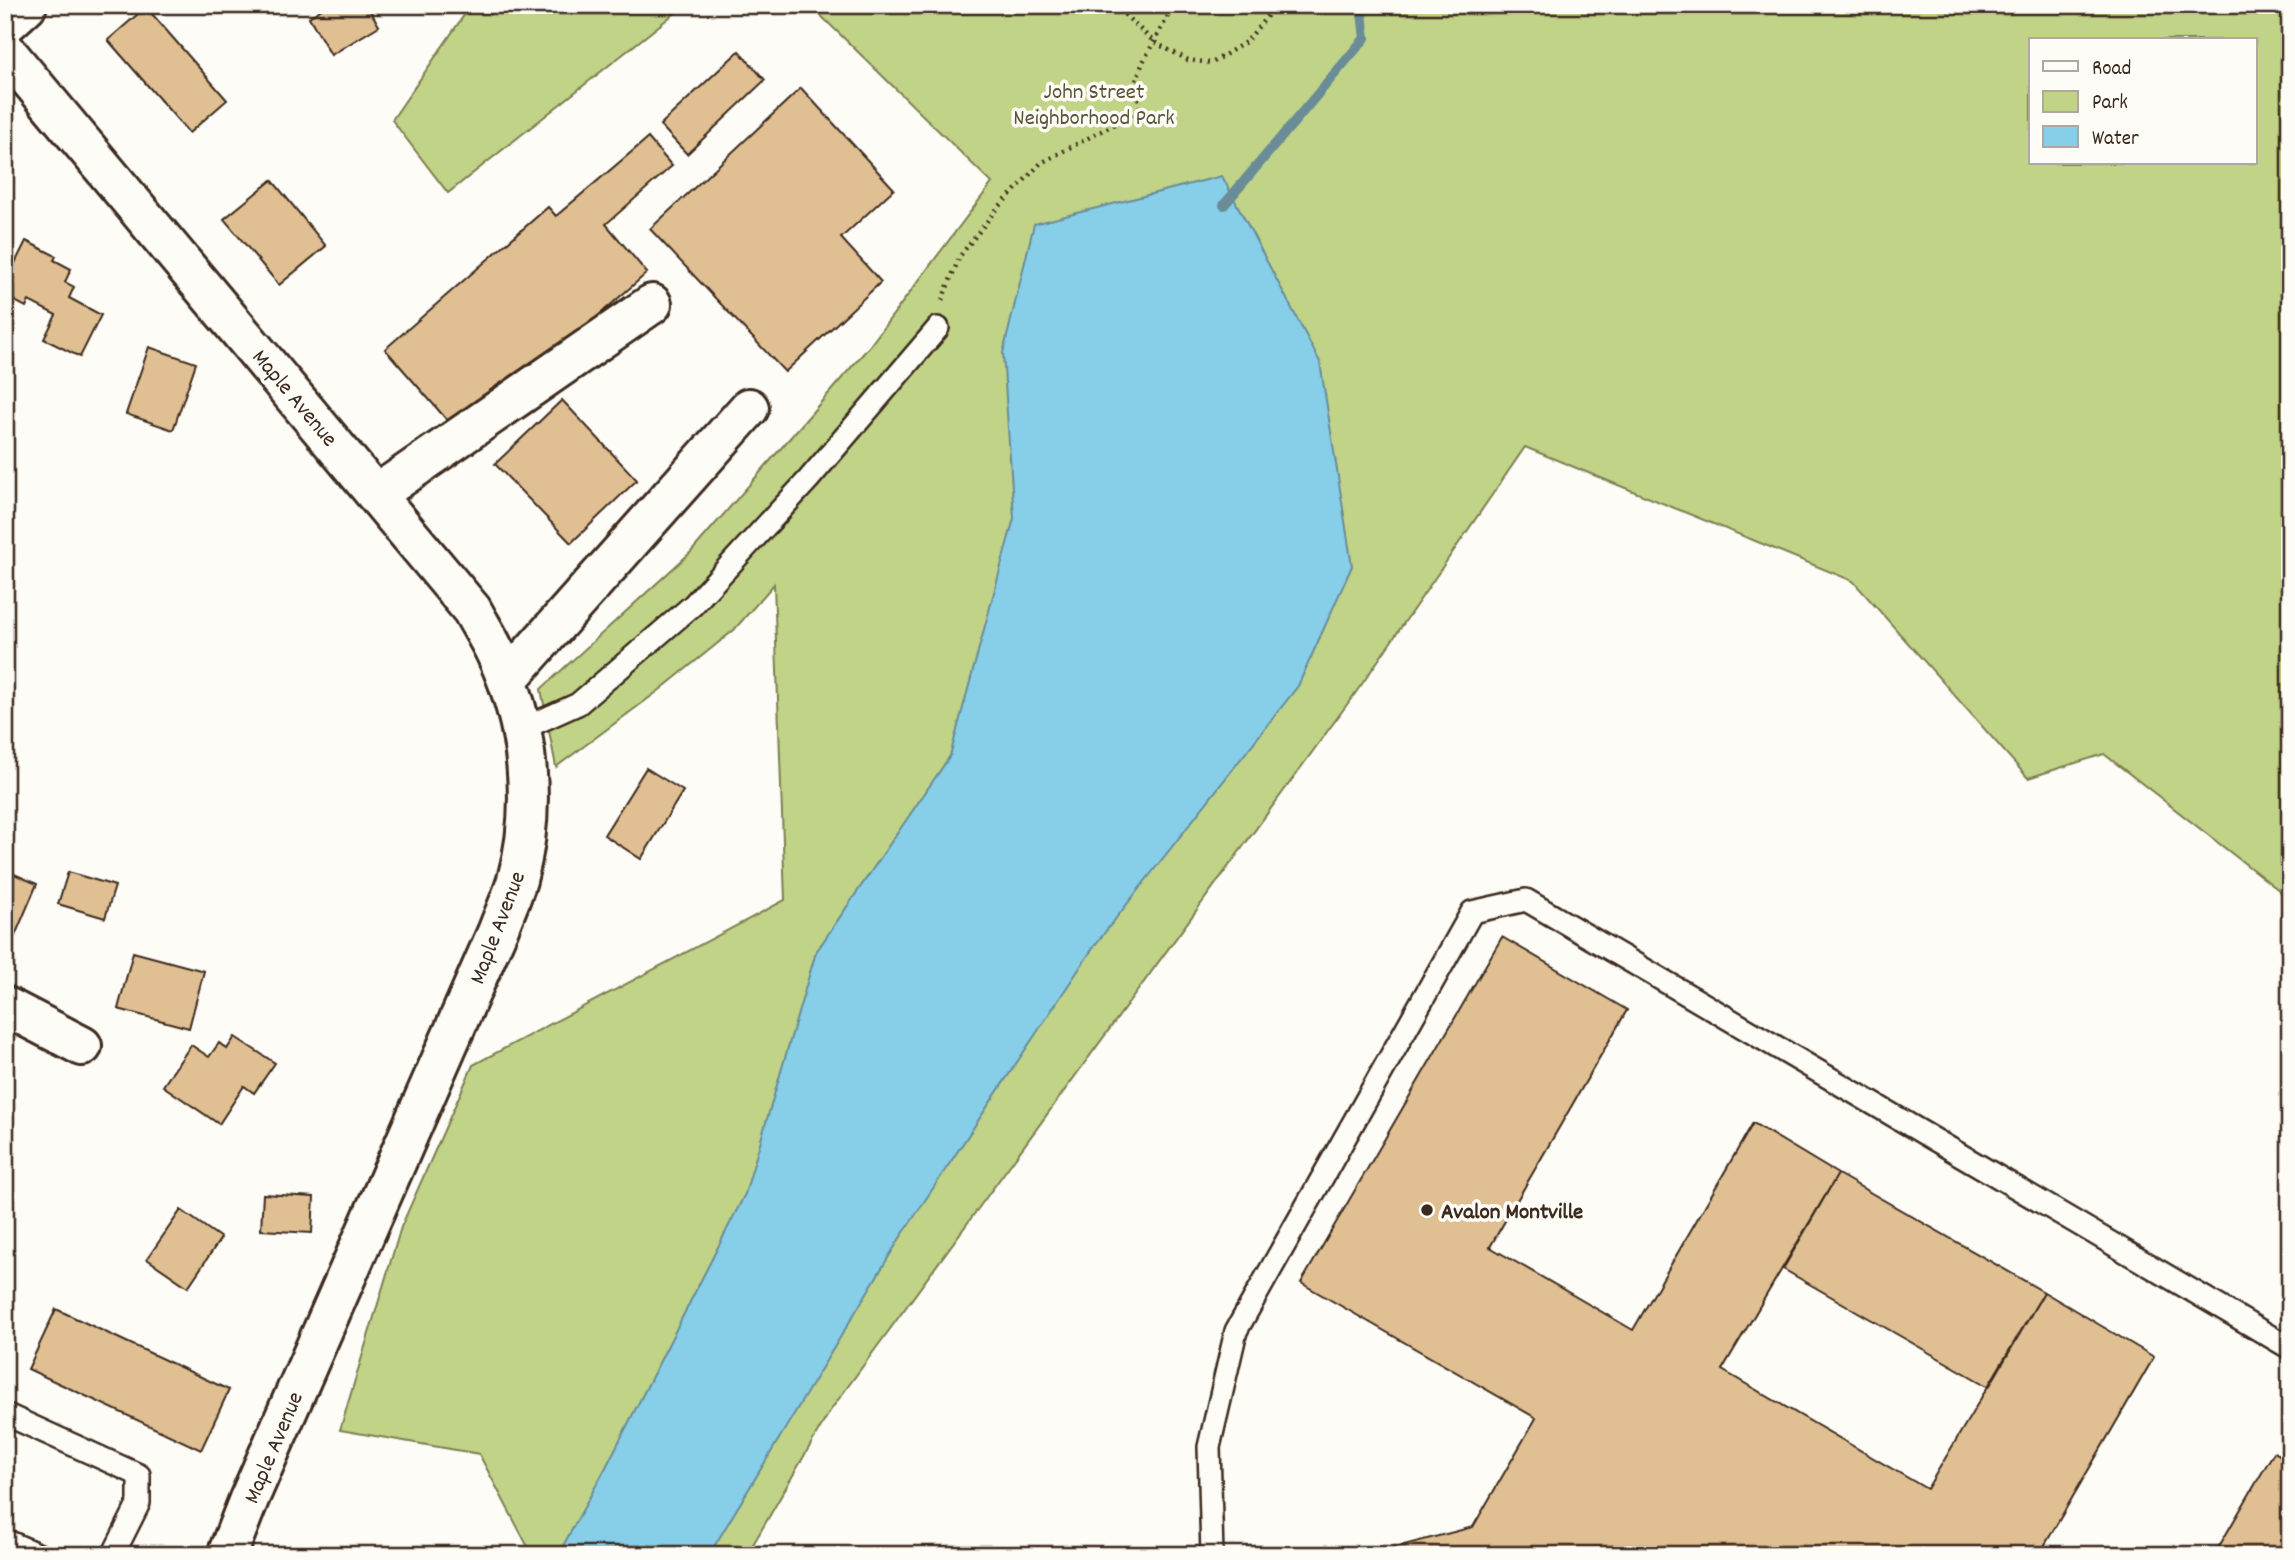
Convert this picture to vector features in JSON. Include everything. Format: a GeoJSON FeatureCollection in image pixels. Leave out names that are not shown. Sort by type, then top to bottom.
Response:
{"type":"FeatureCollection","features":[{"type":"Feature","properties":{"kind":"street"},"geometry":{"type":"LineString","coordinates":[[5,25],[27,5]]}},
{"type":"Feature","properties":{"kind":"street","name":"Maple Avenue"},"geometry":{"type":"LineString","coordinates":[[5,50],[471,610],[497,655],[507,680],[515,703],[527,764],[528,805],[522,857],[516,882],[498,930],[227,1555]]}},
{"type":"Feature","properties":{"kind":"street"},"geometry":{"type":"LineString","coordinates":[[377,494],[652,304]]}},
{"type":"Feature","properties":{"kind":"street"},"geometry":{"type":"LineString","coordinates":[[507,680],[749,408]]}},
{"type":"Feature","properties":{"kind":"street"},"geometry":{"type":"LineString","coordinates":[[5,1006],[82,1046]]}},
{"type":"Feature","properties":{"kind":"lane"},"geometry":{"type":"LineString","coordinates":[[520,730],[578,704],[693,605],[808,480],[938,328]]}},
{"type":"Feature","properties":{"kind":"lane"},"geometry":{"type":"LineString","coordinates":[[1212,1555],[1209,1447],[1236,1331],[1472,912],[1526,900],[2290,1348]]}},
{"type":"Feature","properties":{"kind":"lane"},"geometry":{"type":"LineString","coordinates":[[5,1413],[139,1475],[139,1503],[113,1555]]}},
{"type":"Feature","properties":{"kind":"lane"},"geometry":{"type":"LineString","coordinates":[[5,1540],[39,1555]]}},
{"type":"Feature","properties":{"kind":"path"},"geometry":{"type":"LineString","coordinates":[[1114,5],[1153,42],[1188,60],[1212,62],[1247,41],[1276,5]]}},
{"type":"Feature","properties":{"kind":"path"},"geometry":{"type":"LineString","coordinates":[[938,328],[943,294],[960,256],[995,211],[1041,163],[1141,110],[1134,86],[1153,42],[1174,5]]}},
{"type":"Feature","properties":{"kind":"green space"},"geometry":{"type":"Polygon","coordinates":[[[471,5],[685,5],[448,193],[392,120],[471,5]]]}},
{"type":"Feature","properties":{"kind":"green space","name":"John Street Neighborhood Park"},"geometry":{"type":"Polygon","coordinates":[[[810,5],[2290,5],[2290,909],[2280,891],[2104,754],[2028,778],[1853,581],[1525,447],[1362,684],[830,1411],[747,1555],[524,1555],[528,1547],[479,1454],[340,1430],[401,1227],[473,1065],[785,900],[774,584],[734,630],[661,689],[556,767],[541,689],[691,552],[868,348],[992,183],[810,5]]]}},
{"type":"Feature","properties":{"kind":"water"},"geometry":{"type":"Polygon","coordinates":[[[1222,176],[1320,362],[1352,566],[1298,686],[1095,945],[900,1238],[709,1555],[558,1555],[605,1469],[745,1194],[816,952],[950,756],[1014,518],[1003,353],[1034,224],[1222,176]]]}},
{"type":"Feature","properties":{"kind":"building"},"geometry":{"type":"Polygon","coordinates":[[[328,5],[367,5],[379,26],[331,55],[309,17],[328,5]]]}},
{"type":"Feature","properties":{"kind":"building"},"geometry":{"type":"Polygon","coordinates":[[[146,7],[227,100],[189,133],[108,40],[146,7]]]}},
{"type":"Feature","properties":{"kind":"building"},"geometry":{"type":"Polygon","coordinates":[[[739,51],[765,80],[687,154],[660,125],[739,51]]]}},
{"type":"Feature","properties":{"kind":"building"},"geometry":{"type":"Polygon","coordinates":[[[801,88],[894,189],[841,238],[881,282],[785,372],[650,229],[801,88]]]}},
{"type":"Feature","properties":{"kind":"building"},"geometry":{"type":"Polygon","coordinates":[[[648,138],[672,166],[606,224],[647,273],[461,436],[385,349],[548,207],[556,216],[648,138]]]}},
{"type":"Feature","properties":{"kind":"building"},"geometry":{"type":"Polygon","coordinates":[[[272,180],[326,246],[279,285],[224,219],[272,180]]]}},
{"type":"Feature","properties":{"kind":"building"},"geometry":{"type":"Polygon","coordinates":[[[26,241],[56,256],[54,260],[71,269],[65,282],[74,287],[69,298],[101,315],[80,357],[44,339],[56,315],[29,301],[26,307],[5,296],[5,283],[26,241]]]}},
{"type":"Feature","properties":{"kind":"building"},"geometry":{"type":"Polygon","coordinates":[[[149,347],[196,363],[173,430],[126,414],[149,347]]]}},
{"type":"Feature","properties":{"kind":"building"},"geometry":{"type":"Polygon","coordinates":[[[562,400],[637,480],[571,543],[495,464],[562,400]]]}},
{"type":"Feature","properties":{"kind":"building"},"geometry":{"type":"Polygon","coordinates":[[[646,768],[683,791],[641,859],[604,835],[646,768]]]}},
{"type":"Feature","properties":{"kind":"building"},"geometry":{"type":"Polygon","coordinates":[[[5,870],[37,884],[6,957],[5,957],[5,870]]]}},
{"type":"Feature","properties":{"kind":"building"},"geometry":{"type":"Polygon","coordinates":[[[68,872],[115,886],[105,918],[58,904],[68,872]]]}},
{"type":"Feature","properties":{"kind":"building","name":"Avalon Montville"},"geometry":{"type":"Polygon","coordinates":[[[1502,937],[1627,1010],[1490,1247],[1633,1330],[1753,1123],[1838,1174],[1722,1370],[1927,1489],[2044,1292],[2154,1357],[2043,1548],[2054,1555],[1366,1555],[1473,1527],[1536,1418],[1301,1283],[1502,937]]]}},
{"type":"Feature","properties":{"kind":"building"},"geometry":{"type":"Polygon","coordinates":[[[133,952],[204,971],[189,1028],[118,1009],[133,952]]]}},
{"type":"Feature","properties":{"kind":"building"},"geometry":{"type":"Polygon","coordinates":[[[235,1037],[275,1063],[254,1093],[244,1086],[219,1124],[163,1086],[191,1045],[209,1057],[219,1043],[227,1049],[235,1037]]]}},
{"type":"Feature","properties":{"kind":"building"},"geometry":{"type":"Polygon","coordinates":[[[1838,1174],[2044,1292],[1989,1387],[1783,1269],[1838,1174]]]}},
{"type":"Feature","properties":{"kind":"building"},"geometry":{"type":"Polygon","coordinates":[[[263,1194],[314,1197],[312,1233],[261,1230],[263,1194]]]}},
{"type":"Feature","properties":{"kind":"building"},"geometry":{"type":"Polygon","coordinates":[[[181,1210],[221,1238],[188,1287],[147,1259],[181,1210]]]}},
{"type":"Feature","properties":{"kind":"building"},"geometry":{"type":"Polygon","coordinates":[[[56,1309],[229,1390],[201,1450],[28,1369],[56,1309]]]}},
{"type":"Feature","properties":{"kind":"building"},"geometry":{"type":"Polygon","coordinates":[[[2274,1452],[2290,1461],[2290,1555],[2214,1555],[2274,1452]]]}},
{"type":"Feature","properties":{"kind":"waterway"},"geometry":{"type":"LineString","coordinates":[[1224,205],[1365,38],[1361,5]]}},
{"type":"Feature","properties":{"kind":"place","name":"Avalon Montville"},"geometry":{"type":"Point","coordinates":[1427,1210]}}]}
